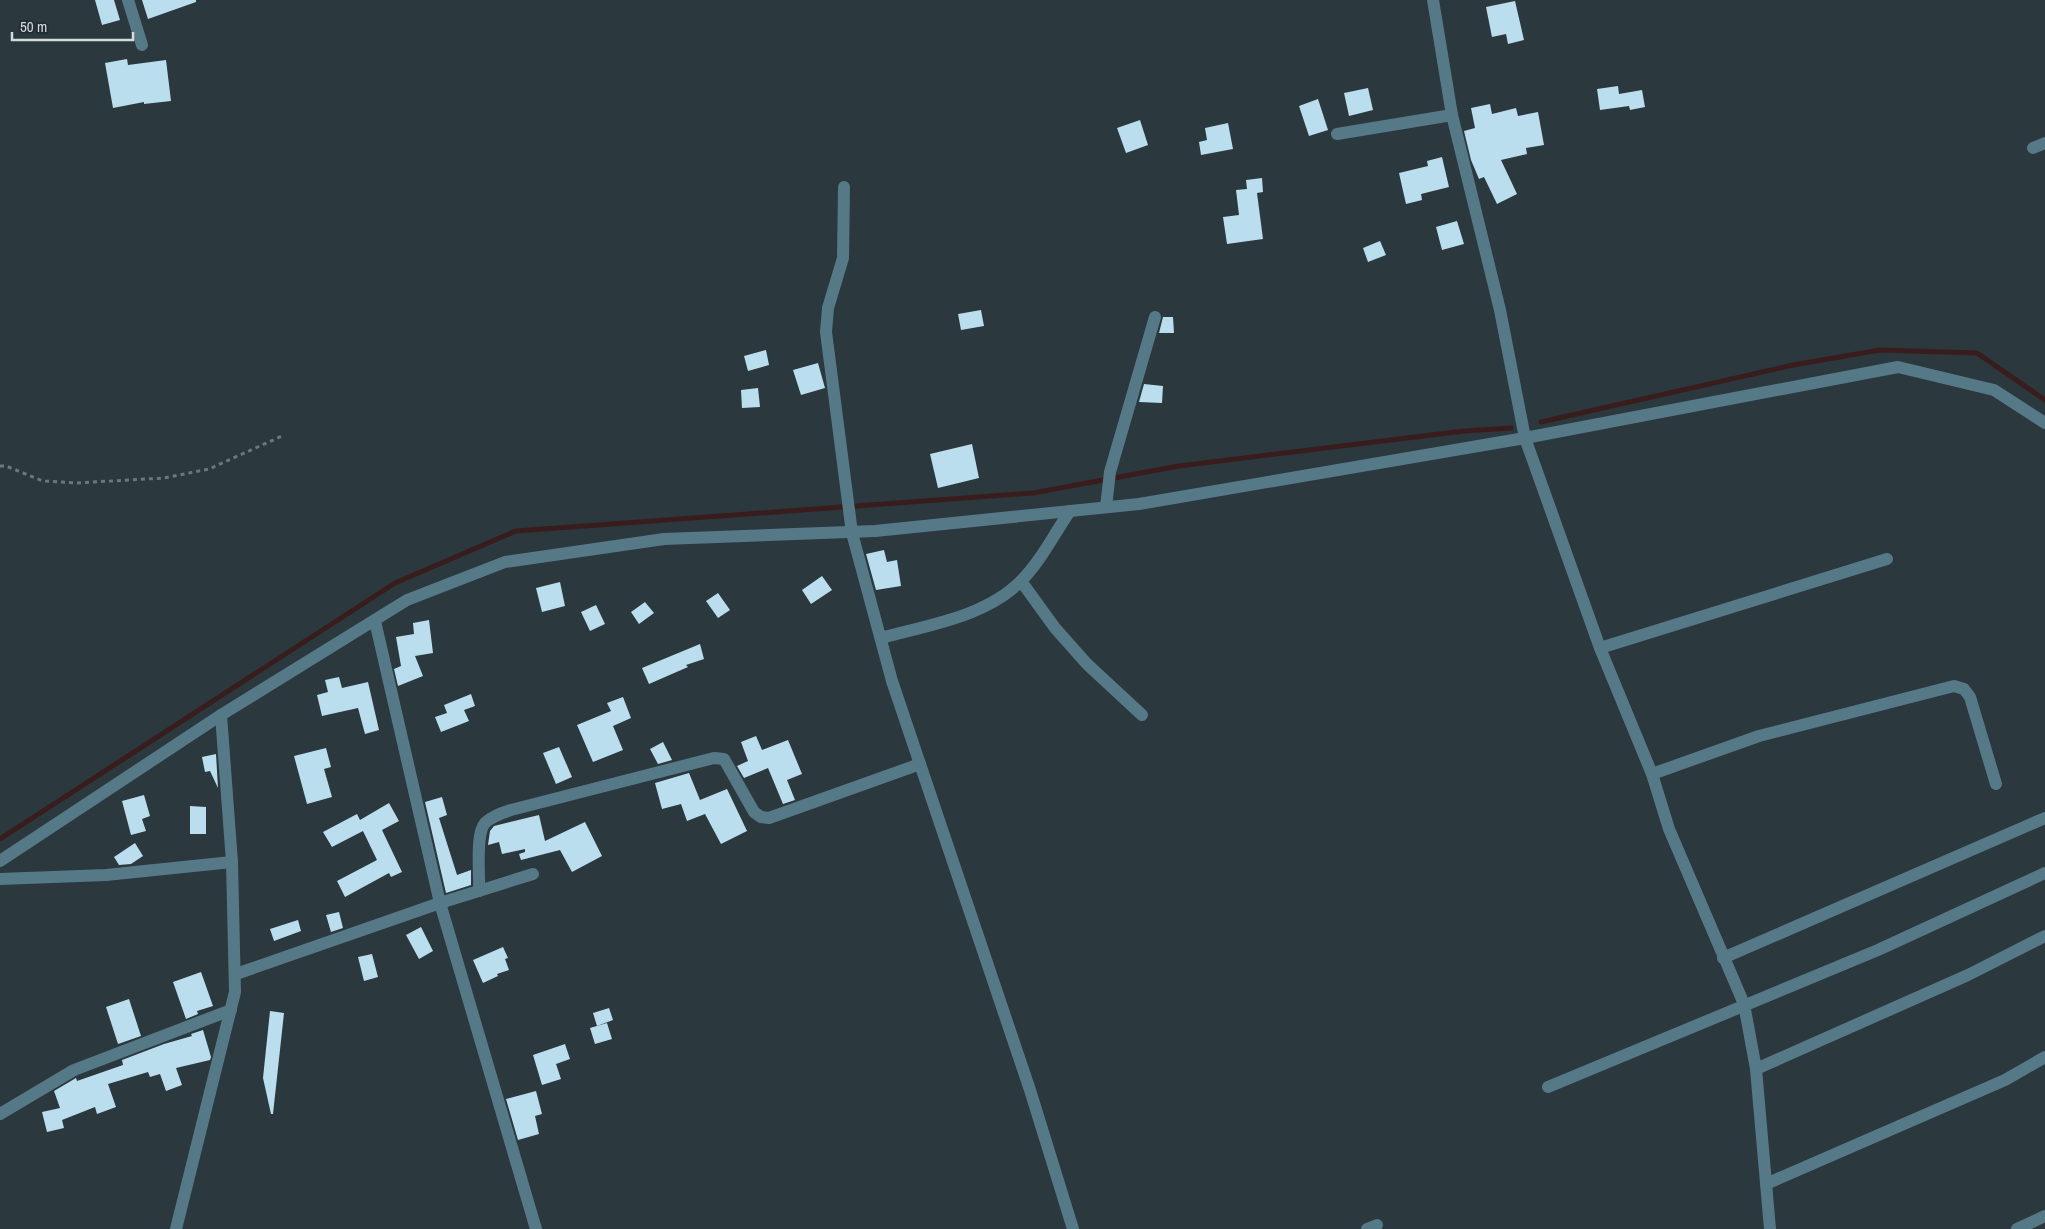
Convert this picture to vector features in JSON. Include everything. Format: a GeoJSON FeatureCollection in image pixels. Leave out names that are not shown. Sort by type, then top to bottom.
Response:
{"type":"FeatureCollection","features":[{"type":"Feature","properties":{"kind":"street"},"geometry":{"type":"LineString","coordinates":[[128,0],[142,45]]}},
{"type":"Feature","properties":{"kind":"street"},"geometry":{"type":"LineString","coordinates":[[1433,0],[1452,115],[1500,310],[1525,438],[1600,648],[1652,774],[1669,829],[1744,1004],[1756,1069],[1770,1229]]}},
{"type":"Feature","properties":{"kind":"street"},"geometry":{"type":"LineString","coordinates":[[1337,134],[1452,115]]}},
{"type":"Feature","properties":{"kind":"street"},"geometry":{"type":"LineString","coordinates":[[844,187],[843,258],[828,308],[826,332],[852,527],[892,682],[1030,1090],[1073,1229]]}},
{"type":"Feature","properties":{"kind":"street"},"geometry":{"type":"LineString","coordinates":[[1106,503],[1110,472],[1155,317]]}},
{"type":"Feature","properties":{"kind":"street"},"geometry":{"type":"LineString","coordinates":[[0,861],[221,715],[407,600],[505,562],[664,539],[1070,511],[1106,503],[1139,504],[1525,438],[1898,367],[1994,390],[2045,423]]}},
{"type":"Feature","properties":{"kind":"street"},"geometry":{"type":"LineString","coordinates":[[881,638],[958,617],[1001,597],[1021,581],[1070,511]]}},
{"type":"Feature","properties":{"kind":"street"},"geometry":{"type":"LineString","coordinates":[[1600,648],[1887,558]]}},
{"type":"Feature","properties":{"kind":"street"},"geometry":{"type":"LineString","coordinates":[[1021,581],[1055,628],[1087,664],[1142,715]]}},
{"type":"Feature","properties":{"kind":"street"},"geometry":{"type":"LineString","coordinates":[[375,621],[440,903],[536,1229]]}},
{"type":"Feature","properties":{"kind":"street"},"geometry":{"type":"LineString","coordinates":[[1652,774],[1759,736],[1954,686],[1964,689],[1970,697],[1996,784]]}},
{"type":"Feature","properties":{"kind":"street"},"geometry":{"type":"LineString","coordinates":[[176,1229],[235,992],[232,862],[221,715]]}},
{"type":"Feature","properties":{"kind":"street"},"geometry":{"type":"LineString","coordinates":[[479,891],[480,837],[484,824],[510,810],[714,758],[724,759],[754,812],[761,817],[769,818],[920,764]]}},
{"type":"Feature","properties":{"kind":"street"},"geometry":{"type":"LineString","coordinates":[[1723,958],[2045,818]]}},
{"type":"Feature","properties":{"kind":"street"},"geometry":{"type":"LineString","coordinates":[[0,879],[106,875],[232,862]]}},
{"type":"Feature","properties":{"kind":"street"},"geometry":{"type":"LineString","coordinates":[[1548,1087],[1744,1004],[1878,950],[2045,873]]}},
{"type":"Feature","properties":{"kind":"street"},"geometry":{"type":"LineString","coordinates":[[236,974],[440,903],[534,874]]}},
{"type":"Feature","properties":{"kind":"street"},"geometry":{"type":"LineString","coordinates":[[1756,1069],[1951,983],[2045,936]]}},
{"type":"Feature","properties":{"kind":"street"},"geometry":{"type":"LineString","coordinates":[[0,1114],[74,1070],[231,1010]]}},
{"type":"Feature","properties":{"kind":"street"},"geometry":{"type":"LineString","coordinates":[[1766,1184],[2005,1080],[2045,1057]]}},
{"type":"Feature","properties":{"kind":"street"},"geometry":{"type":"LineString","coordinates":[[2017,1229],[2045,1216]]}},
{"type":"Feature","properties":{"kind":"path"},"geometry":{"type":"LineString","coordinates":[[0,466],[6,466],[42,481],[76,483],[164,478],[209,469],[282,436]]}},
{"type":"Feature","properties":{"kind":"building"},"geometry":{"type":"Polygon","coordinates":[[[95,0],[114,0],[120,20],[102,25],[95,0]]]}},
{"type":"Feature","properties":{"kind":"building"},"geometry":{"type":"Polygon","coordinates":[[[142,0],[196,0],[196,2],[148,19],[142,0]]]}},
{"type":"Feature","properties":{"kind":"building"},"geometry":{"type":"Polygon","coordinates":[[[1515,1],[1524,40],[1508,44],[1506,34],[1492,37],[1486,7],[1515,1]]]}},
{"type":"Feature","properties":{"kind":"building"},"geometry":{"type":"Polygon","coordinates":[[[127,59],[128,65],[166,60],[171,101],[144,104],[144,102],[113,108],[105,63],[127,59]]]}},
{"type":"Feature","properties":{"kind":"building"},"geometry":{"type":"Polygon","coordinates":[[[1618,86],[1619,94],[1642,90],[1645,107],[1630,110],[1629,106],[1600,110],[1597,89],[1618,86]]]}},
{"type":"Feature","properties":{"kind":"building"},"geometry":{"type":"Polygon","coordinates":[[[1368,88],[1373,110],[1349,116],[1344,93],[1368,88]]]}},
{"type":"Feature","properties":{"kind":"building"},"geometry":{"type":"Polygon","coordinates":[[[1318,99],[1328,130],[1309,136],[1299,106],[1318,99]]]}},
{"type":"Feature","properties":{"kind":"building"},"geometry":{"type":"Polygon","coordinates":[[[1490,104],[1492,114],[1516,108],[1518,116],[1538,112],[1544,145],[1526,148],[1527,154],[1501,160],[1517,194],[1497,204],[1484,177],[1479,179],[1471,160],[1464,131],[1475,128],[1471,108],[1490,104]]]}},
{"type":"Feature","properties":{"kind":"building"},"geometry":{"type":"Polygon","coordinates":[[[1140,120],[1148,145],[1126,153],[1117,128],[1140,120]]]}},
{"type":"Feature","properties":{"kind":"building"},"geometry":{"type":"Polygon","coordinates":[[[1228,123],[1233,149],[1201,155],[1199,142],[1207,140],[1205,128],[1228,123]]]}},
{"type":"Feature","properties":{"kind":"building"},"geometry":{"type":"Polygon","coordinates":[[[1442,157],[1449,187],[1421,194],[1422,200],[1406,204],[1399,173],[1428,166],[1427,161],[1442,157]]]}},
{"type":"Feature","properties":{"kind":"building"},"geometry":{"type":"Polygon","coordinates":[[[1262,178],[1263,192],[1257,193],[1263,239],[1227,244],[1223,217],[1239,215],[1236,190],[1247,189],[1246,180],[1262,178]]]}},
{"type":"Feature","properties":{"kind":"building"},"geometry":{"type":"Polygon","coordinates":[[[1457,221],[1464,244],[1442,250],[1436,227],[1457,221]]]}},
{"type":"Feature","properties":{"kind":"building"},"geometry":{"type":"Polygon","coordinates":[[[1380,241],[1386,255],[1368,262],[1363,248],[1380,241]]]}},
{"type":"Feature","properties":{"kind":"building"},"geometry":{"type":"Polygon","coordinates":[[[981,310],[984,326],[961,330],[958,314],[981,310]]]}},
{"type":"Feature","properties":{"kind":"building"},"geometry":{"type":"Polygon","coordinates":[[[1163,317],[1173,317],[1174,333],[1159,333],[1163,317]]]}},
{"type":"Feature","properties":{"kind":"building"},"geometry":{"type":"Polygon","coordinates":[[[766,350],[769,365],[748,371],[744,356],[766,350]]]}},
{"type":"Feature","properties":{"kind":"building"},"geometry":{"type":"Polygon","coordinates":[[[818,363],[825,388],[801,395],[793,370],[818,363]]]}},
{"type":"Feature","properties":{"kind":"building"},"geometry":{"type":"Polygon","coordinates":[[[1144,384],[1163,386],[1162,403],[1139,402],[1144,384]]]}},
{"type":"Feature","properties":{"kind":"building"},"geometry":{"type":"Polygon","coordinates":[[[758,388],[760,407],[742,408],[741,390],[758,388]]]}},
{"type":"Feature","properties":{"kind":"building"},"geometry":{"type":"Polygon","coordinates":[[[972,444],[979,478],[938,488],[930,454],[972,444]]]}},
{"type":"Feature","properties":{"kind":"building"},"geometry":{"type":"Polygon","coordinates":[[[884,550],[887,562],[897,560],[901,586],[876,590],[866,554],[884,550]]]}},
{"type":"Feature","properties":{"kind":"building"},"geometry":{"type":"Polygon","coordinates":[[[822,576],[832,590],[811,604],[802,590],[822,576]]]}},
{"type":"Feature","properties":{"kind":"building"},"geometry":{"type":"Polygon","coordinates":[[[560,582],[565,606],[542,612],[536,588],[560,582]]]}},
{"type":"Feature","properties":{"kind":"building"},"geometry":{"type":"Polygon","coordinates":[[[718,593],[730,610],[718,618],[706,601],[718,593]]]}},
{"type":"Feature","properties":{"kind":"building"},"geometry":{"type":"Polygon","coordinates":[[[645,602],[654,613],[639,624],[631,612],[645,602]]]}},
{"type":"Feature","properties":{"kind":"building"},"geometry":{"type":"Polygon","coordinates":[[[596,605],[605,624],[590,631],[581,612],[596,605]]]}},
{"type":"Feature","properties":{"kind":"building"},"geometry":{"type":"Polygon","coordinates":[[[429,620],[433,653],[415,656],[423,676],[398,686],[394,669],[401,666],[396,637],[414,634],[413,623],[429,620]]]}},
{"type":"Feature","properties":{"kind":"building"},"geometry":{"type":"Polygon","coordinates":[[[700,644],[704,659],[686,665],[688,667],[649,684],[642,668],[700,644]]]}},
{"type":"Feature","properties":{"kind":"building"},"geometry":{"type":"Polygon","coordinates":[[[339,677],[342,688],[368,682],[379,730],[365,734],[358,708],[322,716],[317,695],[328,692],[325,680],[339,677]]]}},
{"type":"Feature","properties":{"kind":"building"},"geometry":{"type":"Polygon","coordinates":[[[471,694],[475,706],[464,710],[469,721],[441,732],[435,717],[447,713],[444,705],[471,694]]]}},
{"type":"Feature","properties":{"kind":"building"},"geometry":{"type":"Polygon","coordinates":[[[623,697],[631,718],[613,726],[623,750],[593,762],[577,725],[611,711],[607,703],[623,697]]]}},
{"type":"Feature","properties":{"kind":"building"},"geometry":{"type":"Polygon","coordinates":[[[756,736],[762,750],[788,740],[802,774],[787,780],[795,800],[783,804],[768,768],[744,778],[737,766],[748,761],[741,742],[756,736]]]}},
{"type":"Feature","properties":{"kind":"building"},"geometry":{"type":"Polygon","coordinates":[[[663,742],[672,760],[658,764],[650,749],[663,742]]]}},
{"type":"Feature","properties":{"kind":"building"},"geometry":{"type":"Polygon","coordinates":[[[559,747],[572,777],[556,784],[543,753],[559,747]]]}},
{"type":"Feature","properties":{"kind":"building"},"geometry":{"type":"Polygon","coordinates":[[[326,748],[331,767],[324,769],[332,797],[307,804],[294,756],[326,748]]]}},
{"type":"Feature","properties":{"kind":"building"},"geometry":{"type":"Polygon","coordinates":[[[216,754],[218,788],[210,771],[205,772],[202,757],[216,754]]]}},
{"type":"Feature","properties":{"kind":"building"},"geometry":{"type":"Polygon","coordinates":[[[689,773],[700,800],[727,789],[747,831],[721,844],[705,814],[687,821],[681,804],[662,809],[655,783],[689,773]]]}},
{"type":"Feature","properties":{"kind":"building"},"geometry":{"type":"Polygon","coordinates":[[[144,795],[150,816],[142,819],[146,831],[131,835],[122,801],[144,795]]]}},
{"type":"Feature","properties":{"kind":"building"},"geometry":{"type":"Polygon","coordinates":[[[442,797],[447,815],[439,818],[457,875],[471,870],[471,885],[446,893],[425,802],[442,797]]]}},
{"type":"Feature","properties":{"kind":"building"},"geometry":{"type":"Polygon","coordinates":[[[389,803],[399,821],[382,830],[402,872],[391,877],[389,873],[345,897],[337,881],[377,860],[363,831],[332,847],[323,832],[357,814],[360,820],[389,803]]]}},
{"type":"Feature","properties":{"kind":"building"},"geometry":{"type":"Polygon","coordinates":[[[190,806],[206,807],[206,834],[190,834],[190,806]]]}},
{"type":"Feature","properties":{"kind":"building"},"geometry":{"type":"Polygon","coordinates":[[[539,815],[545,841],[585,822],[602,856],[572,872],[560,850],[521,860],[519,854],[525,852],[525,849],[502,854],[499,842],[488,845],[490,831],[494,826],[539,815]]]}},
{"type":"Feature","properties":{"kind":"building"},"geometry":{"type":"Polygon","coordinates":[[[135,843],[143,856],[131,864],[119,865],[114,857],[135,843]]]}},
{"type":"Feature","properties":{"kind":"building"},"geometry":{"type":"Polygon","coordinates":[[[339,912],[343,928],[331,932],[326,915],[339,912]]]}},
{"type":"Feature","properties":{"kind":"building"},"geometry":{"type":"Polygon","coordinates":[[[298,920],[301,931],[274,941],[270,929],[298,920]]]}},
{"type":"Feature","properties":{"kind":"building"},"geometry":{"type":"Polygon","coordinates":[[[421,927],[433,951],[419,959],[406,935],[421,927]]]}},
{"type":"Feature","properties":{"kind":"building"},"geometry":{"type":"Polygon","coordinates":[[[503,947],[508,958],[505,959],[509,970],[497,974],[498,976],[483,983],[473,960],[503,947]]]}},
{"type":"Feature","properties":{"kind":"building"},"geometry":{"type":"Polygon","coordinates":[[[372,954],[378,977],[364,981],[358,957],[372,954]]]}},
{"type":"Feature","properties":{"kind":"building"},"geometry":{"type":"Polygon","coordinates":[[[201,972],[213,1006],[197,1011],[198,1014],[186,1019],[173,982],[201,972]]]}},
{"type":"Feature","properties":{"kind":"building"},"geometry":{"type":"Polygon","coordinates":[[[129,999],[141,1036],[118,1044],[106,1007],[129,999]]]}},
{"type":"Feature","properties":{"kind":"building"},"geometry":{"type":"Polygon","coordinates":[[[609,1008],[613,1020],[597,1026],[593,1013],[609,1008]]]}},
{"type":"Feature","properties":{"kind":"building"},"geometry":{"type":"Polygon","coordinates":[[[270,1011],[284,1013],[273,1114],[271,1114],[263,1078],[270,1011]]]}},
{"type":"Feature","properties":{"kind":"building"},"geometry":{"type":"Polygon","coordinates":[[[607,1023],[612,1039],[595,1044],[590,1028],[607,1023]]]}},
{"type":"Feature","properties":{"kind":"building"},"geometry":{"type":"Polygon","coordinates":[[[203,1030],[211,1057],[210,1060],[176,1068],[182,1085],[166,1091],[160,1074],[150,1077],[148,1072],[108,1084],[116,1107],[97,1114],[95,1107],[62,1120],[64,1128],[47,1132],[42,1112],[60,1108],[54,1091],[76,1078],[77,1081],[123,1065],[122,1060],[164,1044],[192,1036],[191,1034],[203,1030]]]}},
{"type":"Feature","properties":{"kind":"building"},"geometry":{"type":"Polygon","coordinates":[[[565,1044],[570,1059],[556,1064],[561,1079],[542,1085],[533,1055],[565,1044]]]}},
{"type":"Feature","properties":{"kind":"building"},"geometry":{"type":"Polygon","coordinates":[[[536,1091],[542,1114],[535,1116],[539,1134],[518,1140],[506,1099],[536,1091]]]}},
{"type":"Feature","properties":{"kind":"waterway"},"geometry":{"type":"LineString","coordinates":[[1541,422],[1793,365],[1880,350],[1977,353],[2045,400]]}},
{"type":"Feature","properties":{"kind":"waterway"},"geometry":{"type":"LineString","coordinates":[[0,839],[395,583],[516,531],[1033,493],[1179,466],[1464,431],[1511,428]]}}]}
